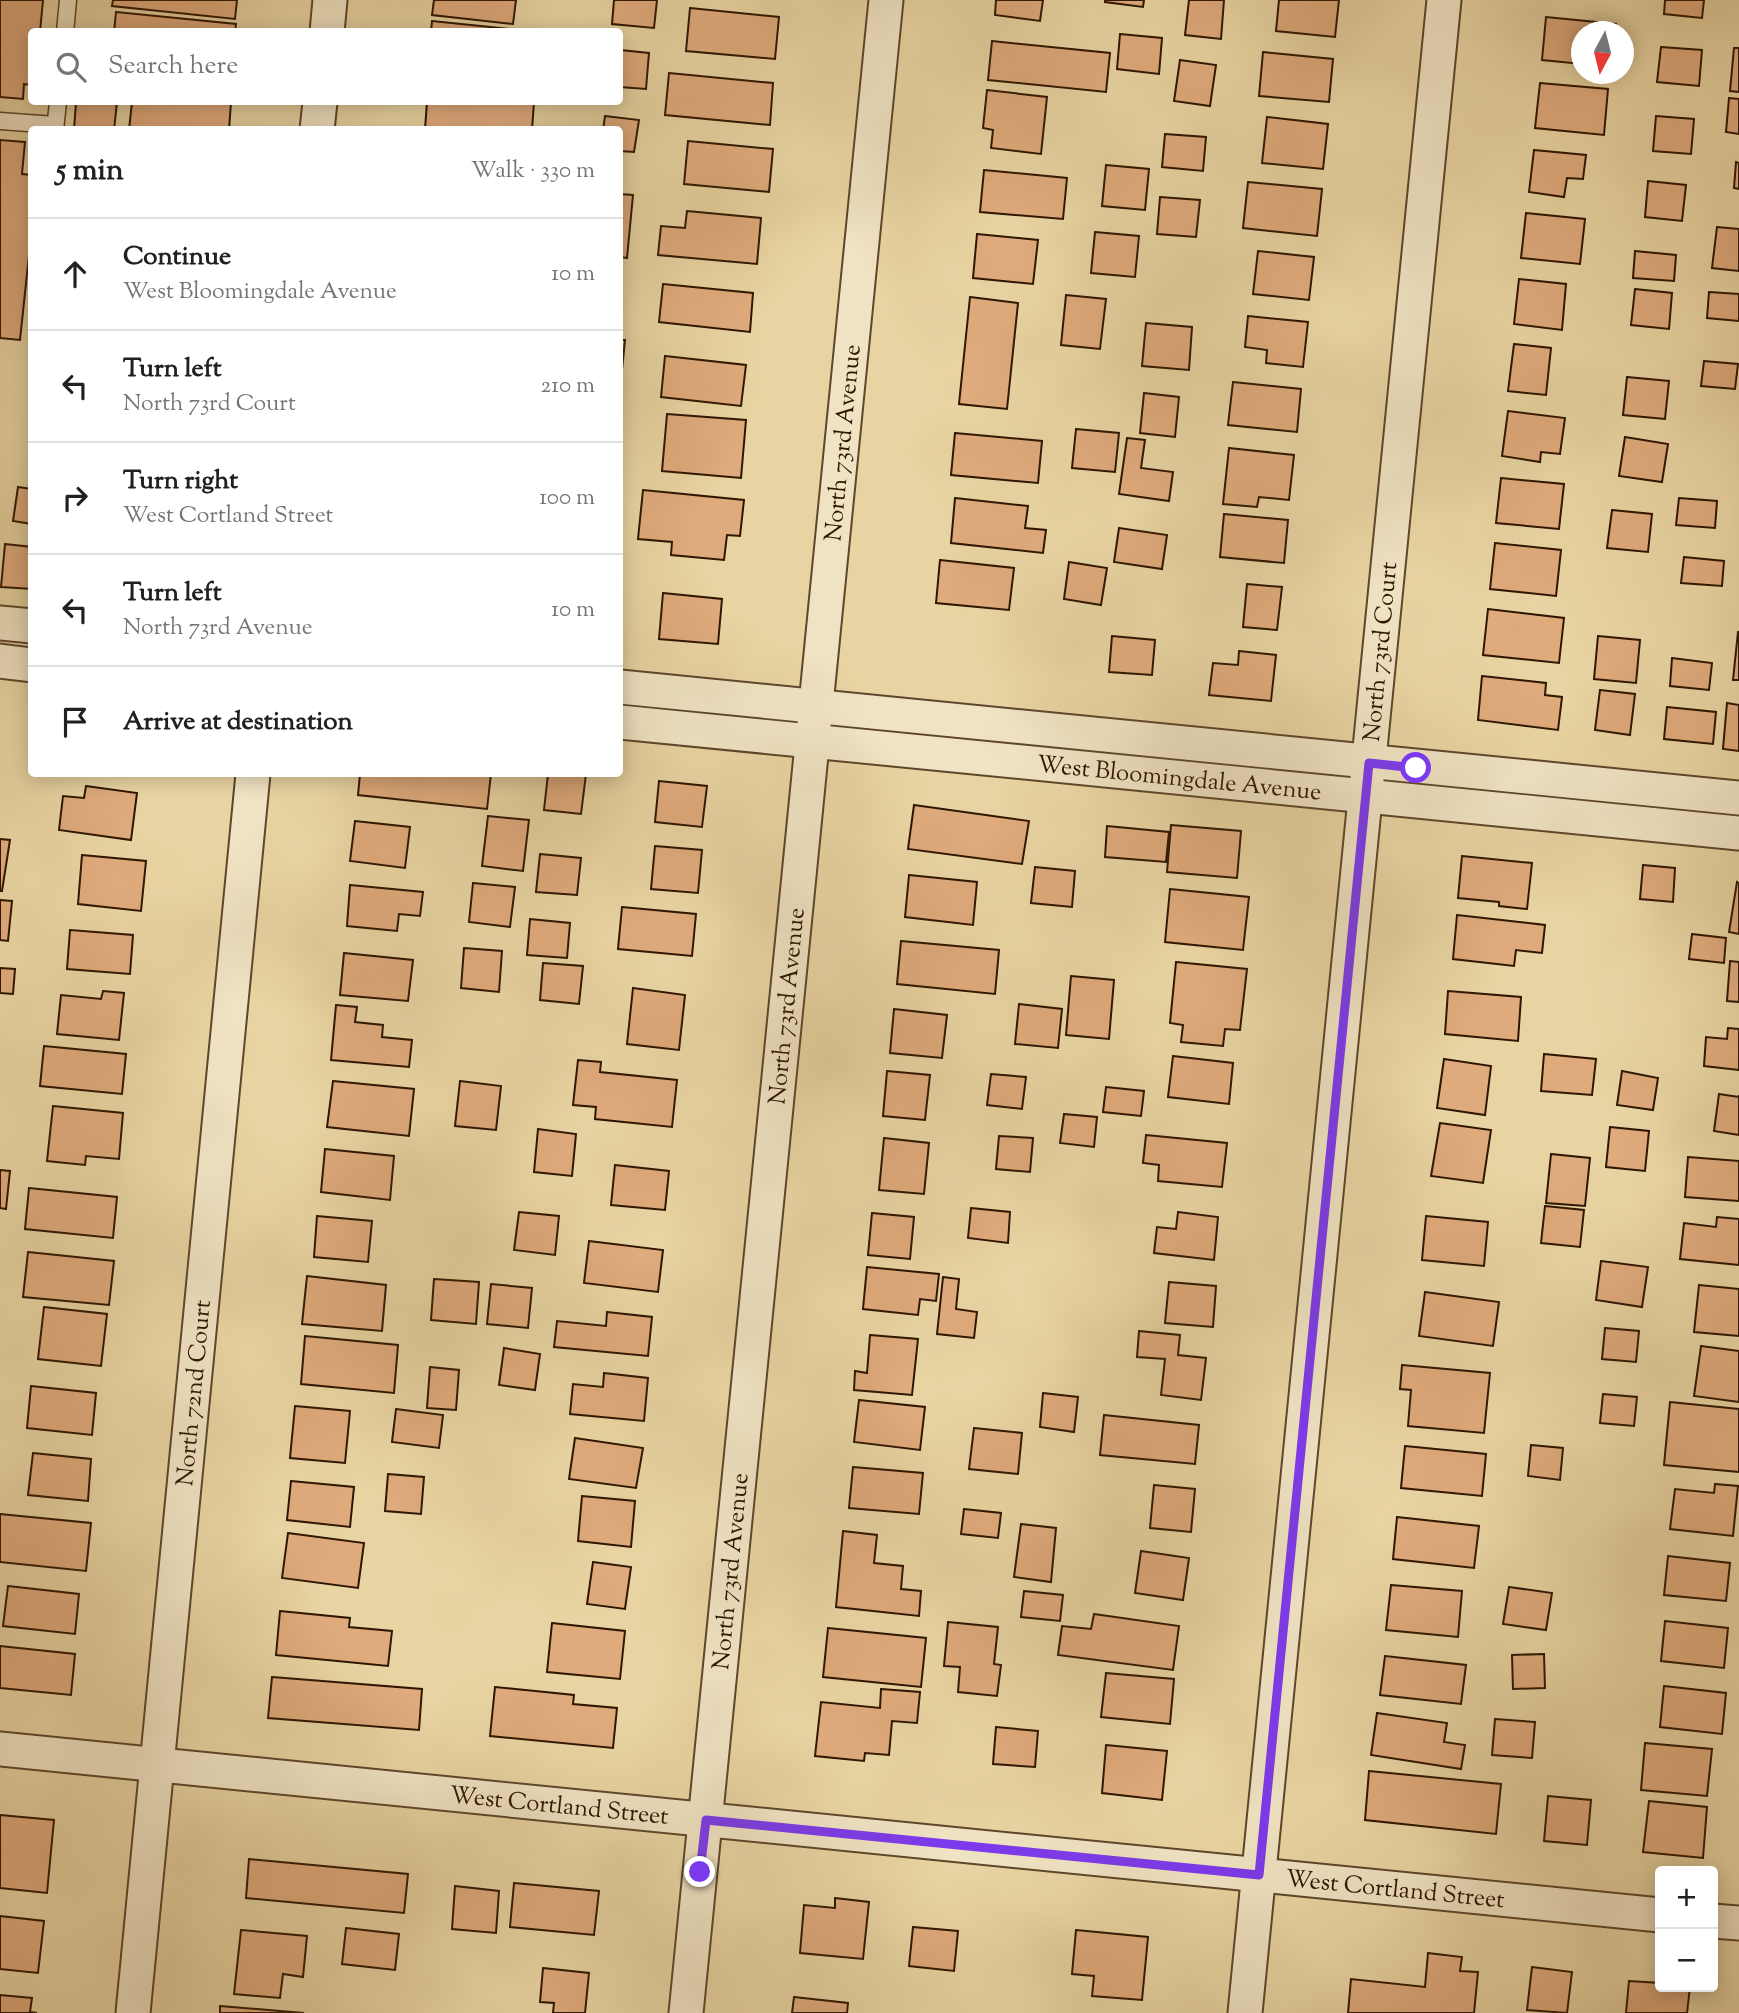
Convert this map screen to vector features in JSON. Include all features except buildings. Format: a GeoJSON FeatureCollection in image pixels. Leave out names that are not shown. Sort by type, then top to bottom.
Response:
{"type":"FeatureCollection","features":[{"type":"Feature","properties":{"kind":"street"},"geometry":{"type":"LineString","coordinates":[[327,28],[330,0]]}},
{"type":"Feature","properties":{"kind":"street","name":"North 73rd Avenue"},"geometry":{"type":"LineString","coordinates":[[686,2013],[886,0]]}},
{"type":"Feature","properties":{"kind":"street","name":"North 73rd Court"},"geometry":{"type":"LineString","coordinates":[[1245,2013],[1444,0]]}},
{"type":"Feature","properties":{"kind":"street"},"geometry":{"type":"LineString","coordinates":[[317,126],[320,105]]}},
{"type":"Feature","properties":{"kind":"street"},"geometry":{"type":"LineString","coordinates":[[0,623],[28,626]]}},
{"type":"Feature","properties":{"kind":"street"},"geometry":{"type":"LineString","coordinates":[[0,661],[28,664]]}},
{"type":"Feature","properties":{"kind":"street","name":"West Bloomingdale Avenue"},"geometry":{"type":"LineString","coordinates":[[623,688],[814,724],[1366,797],[1739,833]]}},
{"type":"Feature","properties":{"kind":"street","name":"West Bloomingdale Avenue"},"geometry":{"type":"LineString","coordinates":[[623,722],[814,724],[1369,763],[1739,798]]}},
{"type":"Feature","properties":{"kind":"street","name":"North 72nd Court"},"geometry":{"type":"LineString","coordinates":[[132,2013],[253,777]]}},
{"type":"Feature","properties":{"kind":"street","name":"West Cortland Street"},"geometry":{"type":"LineString","coordinates":[[0,1749],[1655,1915]]}},
{"type":"Feature","properties":{"kind":"street"},"geometry":{"type":"LineString","coordinates":[[1718,1921],[1739,1923]]}},
{"type":"Feature","properties":{"kind":"lane"},"geometry":{"type":"LineString","coordinates":[[65,28],[68,0]]}},
{"type":"Feature","properties":{"kind":"lane"},"geometry":{"type":"LineString","coordinates":[[55,126],[58,105]]}},
{"type":"Feature","properties":{"kind":"lane"},"geometry":{"type":"LineString","coordinates":[[0,121],[46,126]]}},
{"type":"Feature","properties":{"kind":"route"},"geometry":{"type":"LineString","coordinates":[[700,1872],[706,1820],[1259,1875],[1369,763],[1416,768]]}}]}
